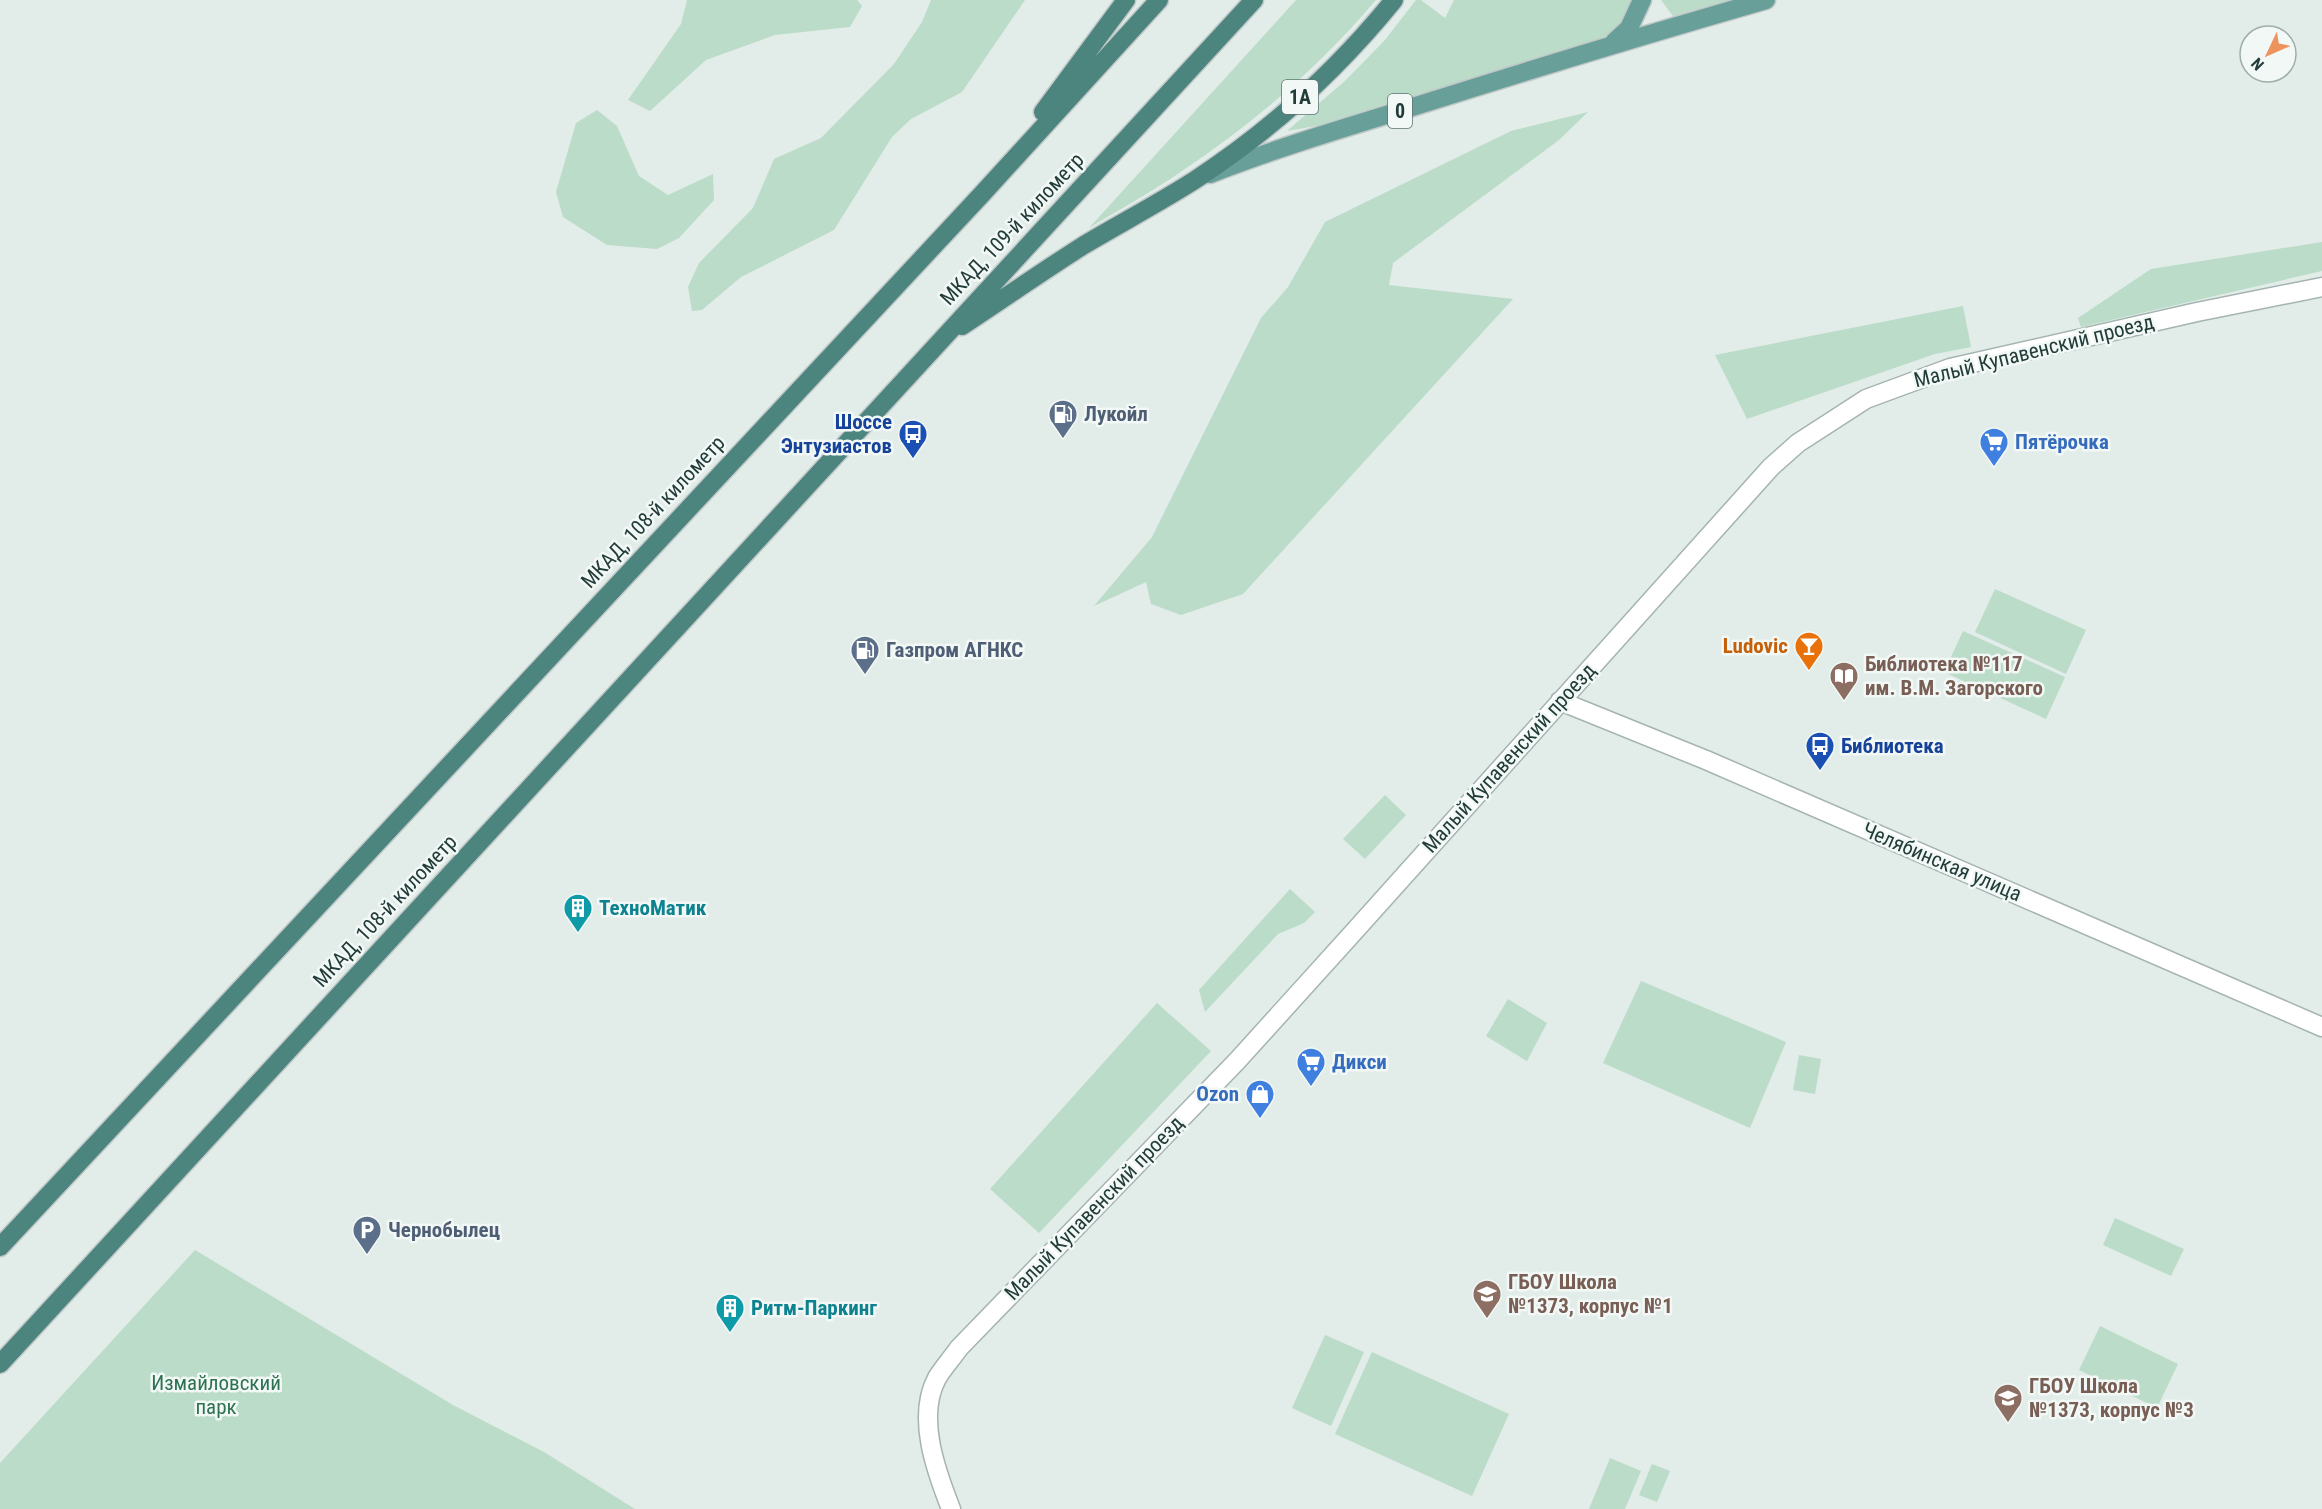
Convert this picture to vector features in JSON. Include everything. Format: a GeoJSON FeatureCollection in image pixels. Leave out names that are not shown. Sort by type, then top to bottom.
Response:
{"type":"FeatureCollection","features":[{"type":"Feature","properties":{"kind":"highway"},"geometry":{"type":"LineString","coordinates":[[983,193],[1126,0]]}},
{"type":"Feature","properties":{"kind":"highway"},"geometry":{"type":"LineString","coordinates":[[983,193],[1159,0]]}},
{"type":"Feature","properties":{"kind":"highway","name":"МКАД, 109-й километр"},"geometry":{"type":"LineString","coordinates":[[804,489],[1254,0]]}},
{"type":"Feature","properties":{"kind":"highway","name":"1A"},"geometry":{"type":"LineString","coordinates":[[1194,181],[1256,135],[1331,70],[1368,32],[1394,0]]}},
{"type":"Feature","properties":{"kind":"highway","name":"0"},"geometry":{"type":"LineString","coordinates":[[938,341],[1085,245],[1194,181]]}},
{"type":"Feature","properties":{"kind":"highway","name":"МКАД, 108-й километр"},"geometry":{"type":"LineString","coordinates":[[0,1247],[983,193]]}},
{"type":"Feature","properties":{"kind":"highway","name":"МКАД, 108-й километр"},"geometry":{"type":"LineString","coordinates":[[0,1364],[804,489]]}},
{"type":"Feature","properties":{"kind":"main road"},"geometry":{"type":"LineString","coordinates":[[1607,46],[1629,28],[1642,0]]}},
{"type":"Feature","properties":{"kind":"main road","name":"0"},"geometry":{"type":"LineString","coordinates":[[1194,181],[1253,157],[1607,46],[1766,0]]}},
{"type":"Feature","properties":{"kind":"street","name":"Малый Купавенский проезд"},"geometry":{"type":"LineString","coordinates":[[951,1509],[932,1452],[927,1412],[936,1380],[959,1348],[1236,1061],[1352,935],[1771,467],[1798,443],[1866,399],[1950,368],[2197,312],[2322,287]]}},
{"type":"Feature","properties":{"kind":"street","name":"Челябинская улица"},"geometry":{"type":"LineString","coordinates":[[1560,701],[1706,760],[2322,1027]]}},
{"type":"Feature","properties":{"kind":"green space"},"geometry":{"type":"Polygon","coordinates":[[[687,0],[857,0],[862,6],[850,27],[775,35],[706,60],[650,111],[628,100],[681,24],[687,0]]]}},
{"type":"Feature","properties":{"kind":"green space"},"geometry":{"type":"Polygon","coordinates":[[[931,0],[1025,0],[962,92],[911,119],[892,137],[834,230],[741,277],[702,310],[692,311],[688,287],[699,263],[753,208],[774,159],[821,138],[894,64],[922,22],[931,0]]]}},
{"type":"Feature","properties":{"kind":"green space"},"geometry":{"type":"Polygon","coordinates":[[[1296,0],[1376,0],[1309,70],[1235,133],[1171,179],[1089,228],[1296,0]]]}},
{"type":"Feature","properties":{"kind":"green space"},"geometry":{"type":"Polygon","coordinates":[[[1416,0],[1421,0],[1445,18],[1454,0],[1632,0],[1626,16],[1604,38],[1316,126],[1287,131],[1346,80],[1385,40],[1416,0]]]}},
{"type":"Feature","properties":{"kind":"green space"},"geometry":{"type":"Polygon","coordinates":[[[1661,0],[1730,0],[1673,16],[1661,0]]]}},
{"type":"Feature","properties":{"kind":"green space"},"geometry":{"type":"Polygon","coordinates":[[[597,110],[617,126],[639,176],[668,195],[713,174],[714,200],[679,238],[657,249],[607,245],[563,217],[556,192],[576,123],[597,110]]]}},
{"type":"Feature","properties":{"kind":"green space"},"geometry":{"type":"Polygon","coordinates":[[[1588,112],[1559,140],[1393,263],[1389,285],[1513,299],[1243,594],[1181,615],[1151,604],[1146,582],[1094,606],[1152,537],[1261,318],[1288,287],[1325,222],[1511,131],[1588,112]]]}},
{"type":"Feature","properties":{"kind":"green space"},"geometry":{"type":"Polygon","coordinates":[[[2322,242],[2322,271],[2081,327],[2078,318],[2151,269],[2322,242]]]}},
{"type":"Feature","properties":{"kind":"green space"},"geometry":{"type":"Polygon","coordinates":[[[1963,306],[1971,347],[1935,354],[1747,419],[1715,355],[1963,306]]]}},
{"type":"Feature","properties":{"kind":"green space"},"geometry":{"type":"Polygon","coordinates":[[[1995,589],[2086,630],[2066,674],[1975,632],[1995,589]]]}},
{"type":"Feature","properties":{"kind":"green space"},"geometry":{"type":"Polygon","coordinates":[[[1963,631],[2065,677],[2046,719],[1944,672],[1963,631]]]}},
{"type":"Feature","properties":{"kind":"green space"},"geometry":{"type":"Polygon","coordinates":[[[1385,795],[1406,815],[1365,859],[1343,839],[1385,795]]]}},
{"type":"Feature","properties":{"kind":"green space"},"geometry":{"type":"Polygon","coordinates":[[[1290,889],[1315,912],[1304,923],[1278,934],[1205,1012],[1199,990],[1290,889]]]}},
{"type":"Feature","properties":{"kind":"green space"},"geometry":{"type":"Polygon","coordinates":[[[1641,981],[1786,1042],[1750,1128],[1603,1063],[1641,981]]]}},
{"type":"Feature","properties":{"kind":"green space"},"geometry":{"type":"Polygon","coordinates":[[[1508,999],[1547,1023],[1527,1061],[1486,1036],[1508,999]]]}},
{"type":"Feature","properties":{"kind":"green space"},"geometry":{"type":"Polygon","coordinates":[[[1157,1003],[1211,1051],[1039,1233],[990,1189],[1157,1003]]]}},
{"type":"Feature","properties":{"kind":"green space"},"geometry":{"type":"Polygon","coordinates":[[[1799,1055],[1821,1059],[1815,1094],[1793,1090],[1799,1055]]]}},
{"type":"Feature","properties":{"kind":"green space"},"geometry":{"type":"Polygon","coordinates":[[[2115,1218],[2184,1249],[2171,1276],[2103,1245],[2115,1218]]]}},
{"type":"Feature","properties":{"kind":"green space","name":"Измайловский парк"},"geometry":{"type":"Polygon","coordinates":[[[195,1250],[453,1405],[544,1452],[635,1509],[0,1509],[0,1463],[195,1250]]]}},
{"type":"Feature","properties":{"kind":"green space"},"geometry":{"type":"Polygon","coordinates":[[[2100,1326],[2178,1364],[2157,1408],[2079,1370],[2100,1326]]]}},
{"type":"Feature","properties":{"kind":"green space"},"geometry":{"type":"Polygon","coordinates":[[[1325,1335],[1364,1352],[1331,1426],[1292,1408],[1325,1335]]]}},
{"type":"Feature","properties":{"kind":"green space"},"geometry":{"type":"Polygon","coordinates":[[[1372,1352],[1509,1414],[1472,1496],[1335,1434],[1372,1352]]]}},
{"type":"Feature","properties":{"kind":"green space"},"geometry":{"type":"Polygon","coordinates":[[[1610,1458],[1641,1471],[1625,1509],[1589,1509],[1610,1458]]]}},
{"type":"Feature","properties":{"kind":"green space"},"geometry":{"type":"Polygon","coordinates":[[[1652,1464],[1670,1471],[1657,1502],[1639,1495],[1652,1464]]]}},
{"type":"Feature","properties":{"kind":"place","name":"Лукойл"},"geometry":{"type":"Point","coordinates":[1063,440]}},
{"type":"Feature","properties":{"kind":"place","name":"Шоссе Энтузиастов"},"geometry":{"type":"Point","coordinates":[913,460]}},
{"type":"Feature","properties":{"kind":"place","name":"Пятёрочка"},"geometry":{"type":"Point","coordinates":[1994,468]}},
{"type":"Feature","properties":{"kind":"place","name":"Ludovic"},"geometry":{"type":"Point","coordinates":[1809,672]}},
{"type":"Feature","properties":{"kind":"place","name":"Газпром АГНКС"},"geometry":{"type":"Point","coordinates":[865,676]}},
{"type":"Feature","properties":{"kind":"place","name":"Библиотека №117 им. В.М. Загорского"},"geometry":{"type":"Point","coordinates":[1844,702]}},
{"type":"Feature","properties":{"kind":"place","name":"Библиотека"},"geometry":{"type":"Point","coordinates":[1820,772]}},
{"type":"Feature","properties":{"kind":"place","name":"ТехноМатик"},"geometry":{"type":"Point","coordinates":[578,934]}},
{"type":"Feature","properties":{"kind":"place","name":"Дикси"},"geometry":{"type":"Point","coordinates":[1311,1088]}},
{"type":"Feature","properties":{"kind":"place","name":"Ozon"},"geometry":{"type":"Point","coordinates":[1260,1120]}},
{"type":"Feature","properties":{"kind":"place","name":"Чернобылец"},"geometry":{"type":"Point","coordinates":[367,1256]}},
{"type":"Feature","properties":{"kind":"place","name":"ГБОУ Школа №1373, корпус №1"},"geometry":{"type":"Point","coordinates":[1487,1320]}},
{"type":"Feature","properties":{"kind":"place","name":"Ритм-Паркинг"},"geometry":{"type":"Point","coordinates":[730,1334]}},
{"type":"Feature","properties":{"kind":"place","name":"ГБОУ Школа №1373, корпус №3"},"geometry":{"type":"Point","coordinates":[2008,1424]}}]}
